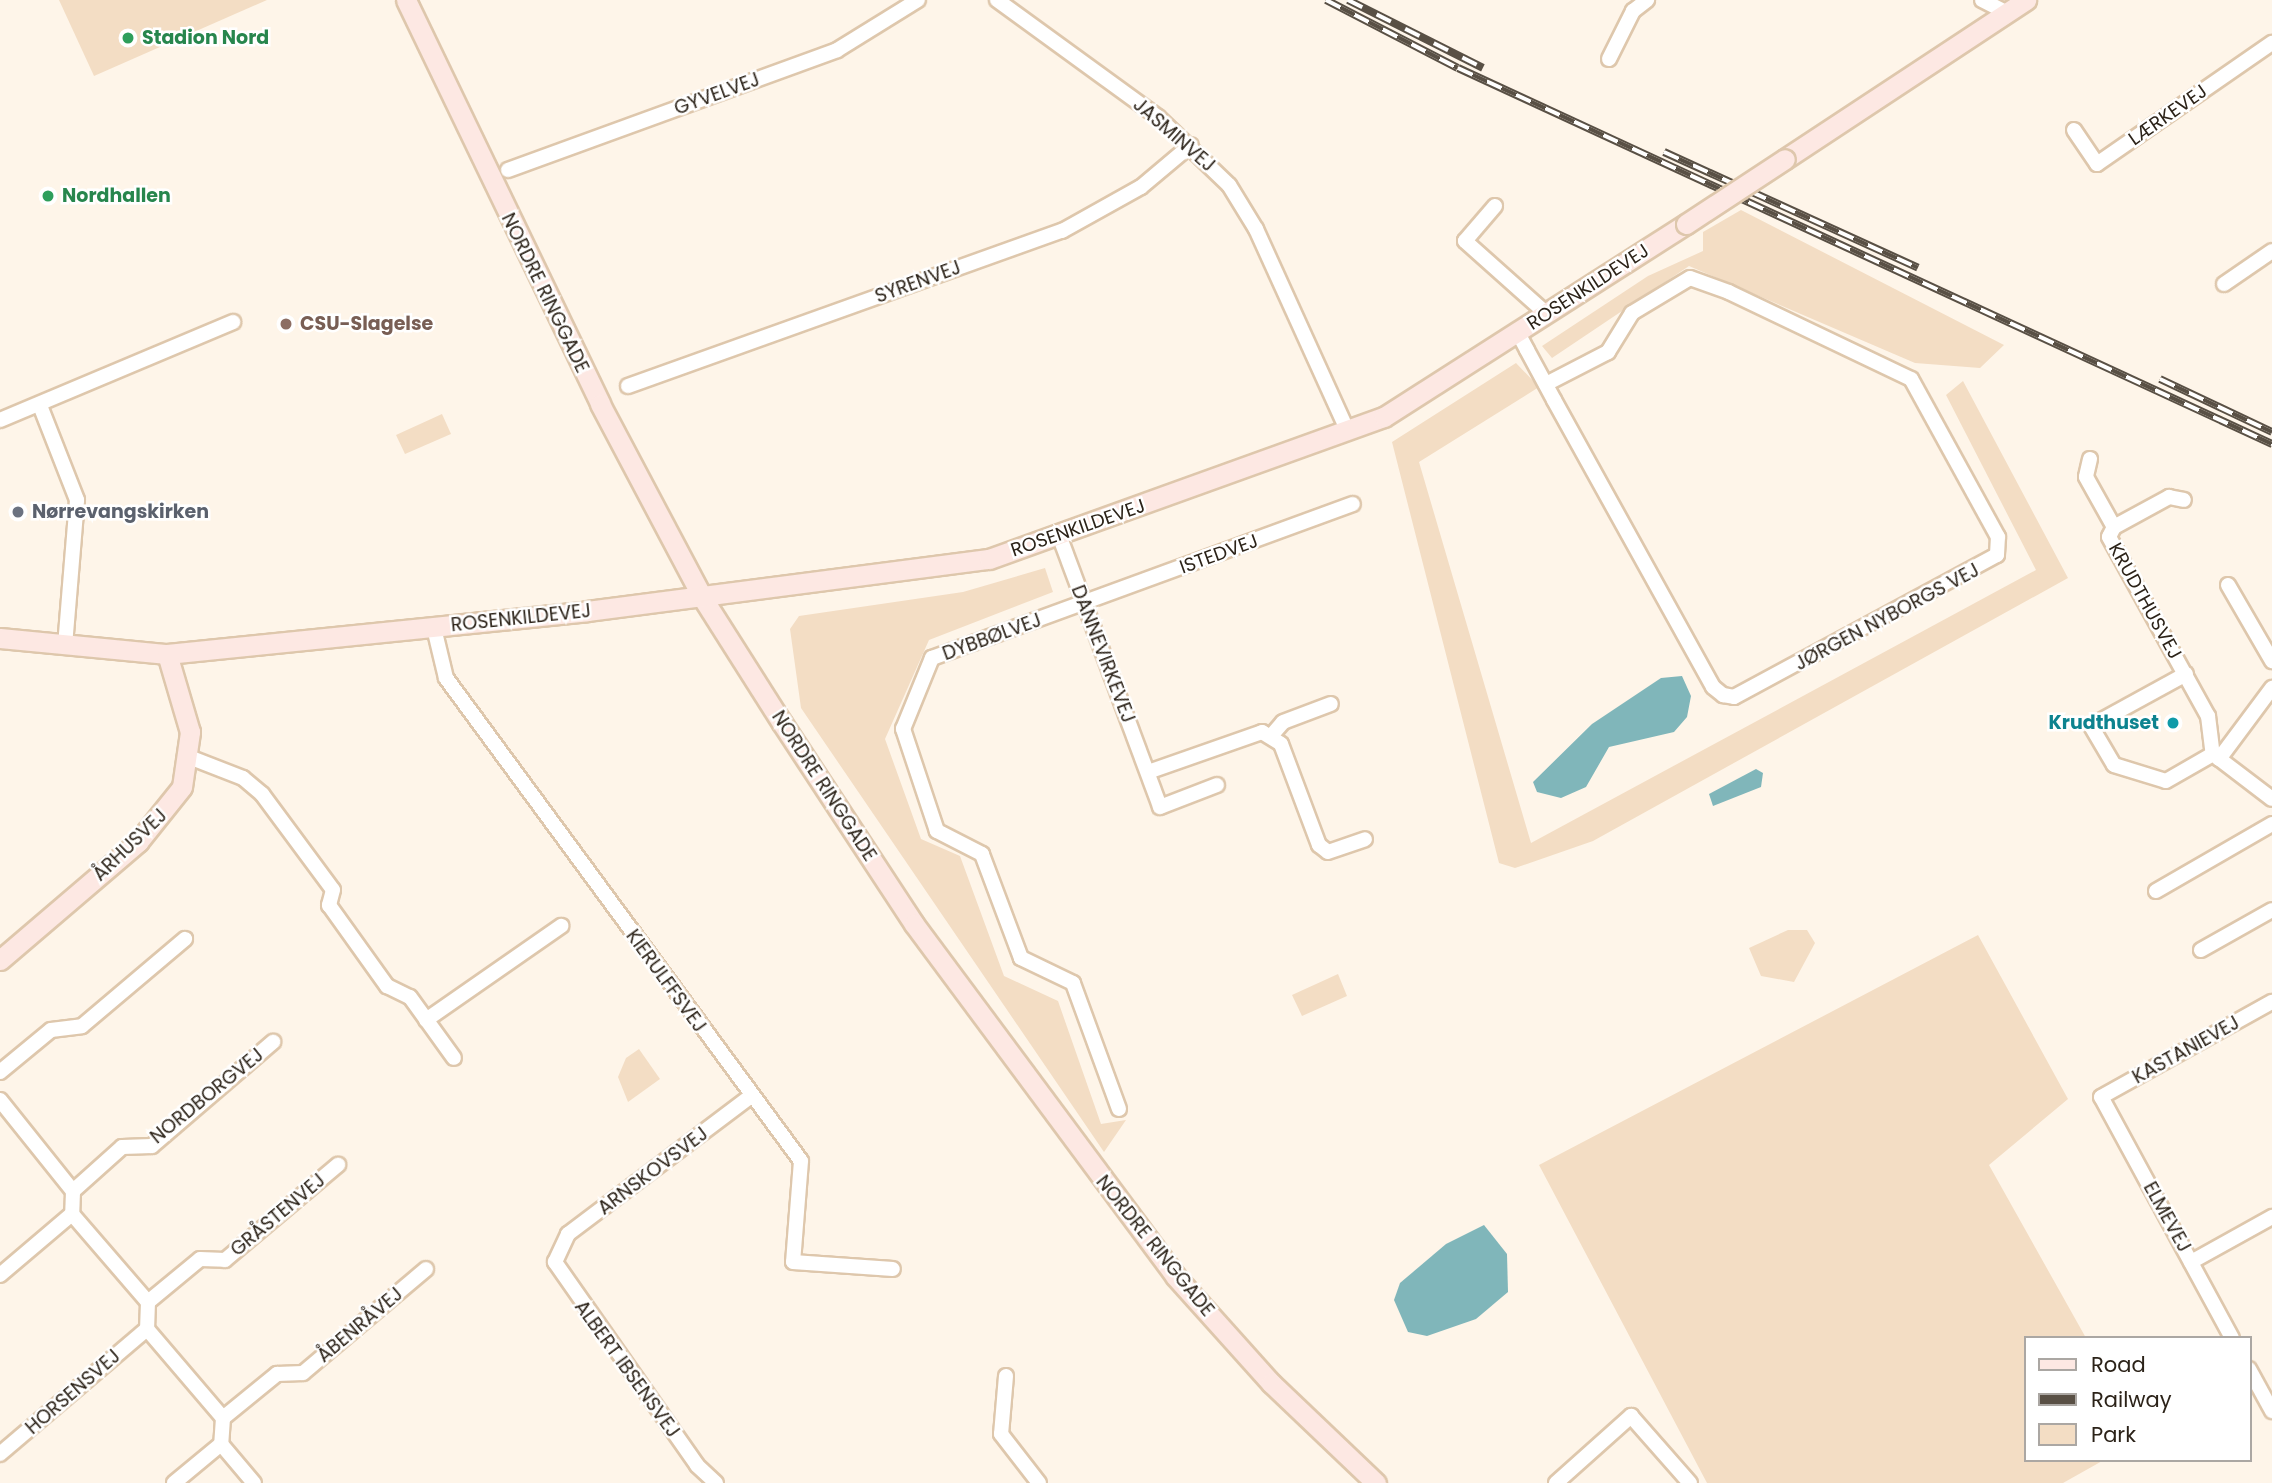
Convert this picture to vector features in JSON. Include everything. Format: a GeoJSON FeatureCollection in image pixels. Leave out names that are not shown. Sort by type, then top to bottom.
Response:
{"type":"FeatureCollection","features":[{"type":"Feature","properties":{"kind":"street","name":"NORDRE RINGGADE"},"geometry":{"type":"LineString","coordinates":[[406,0],[488,179],[702,597],[914,924],[1072,1143],[1175,1276],[1271,1383],[1376,1483]]}},
{"type":"Feature","properties":{"kind":"street","name":"GYVELVEJ"},"geometry":{"type":"LineString","coordinates":[[508,170],[837,50],[918,0]]}},
{"type":"Feature","properties":{"kind":"street","name":"JASMINVEJ"},"geometry":{"type":"LineString","coordinates":[[997,0],[1191,145],[1229,186],[1256,229],[1348,432]]}},
{"type":"Feature","properties":{"kind":"street"},"geometry":{"type":"LineString","coordinates":[[1609,60],[1633,11],[1647,0]]}},
{"type":"Feature","properties":{"kind":"street"},"geometry":{"type":"LineString","coordinates":[[1982,0],[2007,13]]}},
{"type":"Feature","properties":{"kind":"street","name":"ROSENKILDEVEJ"},"geometry":{"type":"LineString","coordinates":[[0,638],[167,654],[433,628],[954,567],[1059,535],[1348,432],[1413,403],[2026,0]]}},
{"type":"Feature","properties":{"kind":"street","name":"LÆRKEVEJ"},"geometry":{"type":"LineString","coordinates":[[2074,130],[2097,164],[2272,43]]}},
{"type":"Feature","properties":{"kind":"street","name":"SYRENVEJ"},"geometry":{"type":"LineString","coordinates":[[628,386],[1062,231],[1141,187],[1191,145]]}},
{"type":"Feature","properties":{"kind":"street"},"geometry":{"type":"LineString","coordinates":[[1495,206],[1465,241],[1547,314]]}},
{"type":"Feature","properties":{"kind":"street"},"geometry":{"type":"LineString","coordinates":[[2224,284],[2272,251]]}},
{"type":"Feature","properties":{"kind":"street","name":"JØRGEN NYBORGS VEJ"},"geometry":{"type":"LineString","coordinates":[[1518,333],[1546,384],[1723,695],[1734,697],[1997,555],[1998,537],[1911,379],[1729,292],[1690,278],[1632,313],[1608,352],[1546,384]]}},
{"type":"Feature","properties":{"kind":"street"},"geometry":{"type":"LineString","coordinates":[[0,420],[41,408],[233,322]]}},
{"type":"Feature","properties":{"kind":"street"},"geometry":{"type":"LineString","coordinates":[[41,408],[77,500],[65,646]]}},
{"type":"Feature","properties":{"kind":"street","name":"KRUDTHUSVEJ"},"geometry":{"type":"LineString","coordinates":[[2090,459],[2086,477],[2114,527]]}},
{"type":"Feature","properties":{"kind":"street","name":"KRUDTHUSVEJ"},"geometry":{"type":"LineString","coordinates":[[2184,500],[2169,497],[2114,527],[2109,537],[2208,716],[2216,756]]}},
{"type":"Feature","properties":{"kind":"street","name":"ISTEDVEJ"},"geometry":{"type":"LineString","coordinates":[[1084,604],[1353,504]]}},
{"type":"Feature","properties":{"kind":"street","name":"DANNEVIRKEVEJ"},"geometry":{"type":"LineString","coordinates":[[1059,535],[1160,807],[1217,785]]}},
{"type":"Feature","properties":{"kind":"street"},"geometry":{"type":"LineString","coordinates":[[2228,584],[2272,661]]}},
{"type":"Feature","properties":{"kind":"street","name":"DYBBØLVEJ"},"geometry":{"type":"LineString","coordinates":[[1084,604],[932,658],[902,729],[937,831],[982,854],[1021,958],[1073,984],[1119,1110]]}},
{"type":"Feature","properties":{"kind":"street","name":"KIERULFFSVEJ"},"geometry":{"type":"LineString","coordinates":[[433,628],[446,678],[801,1161],[793,1262],[893,1269]]}},
{"type":"Feature","properties":{"kind":"street","name":"ÅRHUSVEJ"},"geometry":{"type":"LineString","coordinates":[[0,960],[165,814],[189,757],[184,706],[167,654]]}},
{"type":"Feature","properties":{"kind":"street","name":"KRUDTHUSVEJ"},"geometry":{"type":"LineString","coordinates":[[2186,674],[2091,726],[2113,765],[2166,781],[2216,756],[2272,688]]}},
{"type":"Feature","properties":{"kind":"street"},"geometry":{"type":"LineString","coordinates":[[1271,736],[1283,722],[1331,704]]}},
{"type":"Feature","properties":{"kind":"street"},"geometry":{"type":"LineString","coordinates":[[1148,772],[1252,732],[1271,736],[1281,744],[1319,845],[1328,852],[1366,839]]}},
{"type":"Feature","properties":{"kind":"street"},"geometry":{"type":"LineString","coordinates":[[2216,756],[2272,799]]}},
{"type":"Feature","properties":{"kind":"street"},"geometry":{"type":"LineString","coordinates":[[189,757],[243,778],[262,794],[333,890],[329,905],[380,976],[410,997],[454,1058]]}},
{"type":"Feature","properties":{"kind":"street"},"geometry":{"type":"LineString","coordinates":[[2156,891],[2272,824]]}},
{"type":"Feature","properties":{"kind":"street"},"geometry":{"type":"LineString","coordinates":[[2201,950],[2272,910]]}},
{"type":"Feature","properties":{"kind":"street"},"geometry":{"type":"LineString","coordinates":[[426,1020],[561,926]]}},
{"type":"Feature","properties":{"kind":"street"},"geometry":{"type":"LineString","coordinates":[[0,1072],[51,1030],[82,1026],[185,939]]}},
{"type":"Feature","properties":{"kind":"street","name":"KASTANIEVEJ"},"geometry":{"type":"LineString","coordinates":[[2101,1097],[2272,1002]]}},
{"type":"Feature","properties":{"kind":"street","name":"NORDBORGVEJ"},"geometry":{"type":"LineString","coordinates":[[73,1191],[122,1147],[152,1146],[273,1042]]}},
{"type":"Feature","properties":{"kind":"street","name":"ARNSKOVSVEJ"},"geometry":{"type":"LineString","coordinates":[[558,1247],[751,1096]]}},
{"type":"Feature","properties":{"kind":"street","name":"ELMEVEJ"},"geometry":{"type":"LineString","coordinates":[[2101,1097],[2231,1336]]}},
{"type":"Feature","properties":{"kind":"street"},"geometry":{"type":"LineString","coordinates":[[0,1100],[73,1191],[72,1214],[148,1302],[146,1329],[223,1418],[221,1444],[254,1483]]}},
{"type":"Feature","properties":{"kind":"street","name":"GRÅSTENVEJ"},"geometry":{"type":"LineString","coordinates":[[148,1302],[200,1259],[225,1260],[338,1165]]}},
{"type":"Feature","properties":{"kind":"street"},"geometry":{"type":"LineString","coordinates":[[0,1275],[72,1214]]}},
{"type":"Feature","properties":{"kind":"street"},"geometry":{"type":"LineString","coordinates":[[2191,1262],[2272,1217]]}},
{"type":"Feature","properties":{"kind":"street","name":"ALBERT IBSENSVEJ"},"geometry":{"type":"LineString","coordinates":[[558,1247],[560,1278],[697,1465],[716,1483]]}},
{"type":"Feature","properties":{"kind":"street","name":"ÅBENRÅVEJ"},"geometry":{"type":"LineString","coordinates":[[223,1418],[277,1374],[303,1373],[426,1269]]}},
{"type":"Feature","properties":{"kind":"street","name":"HORSENSVEJ"},"geometry":{"type":"LineString","coordinates":[[0,1454],[146,1329]]}},
{"type":"Feature","properties":{"kind":"street"},"geometry":{"type":"LineString","coordinates":[[2251,1373],[2272,1411]]}},
{"type":"Feature","properties":{"kind":"street"},"geometry":{"type":"LineString","coordinates":[[1006,1376],[1001,1434],[1039,1483]]}},
{"type":"Feature","properties":{"kind":"street"},"geometry":{"type":"LineString","coordinates":[[1556,1483],[1631,1416],[1690,1483]]}},
{"type":"Feature","properties":{"kind":"street"},"geometry":{"type":"LineString","coordinates":[[174,1483],[221,1444]]}},
{"type":"Feature","properties":{"kind":"green space","name":"Stadion Nord"},"geometry":{"type":"Polygon","coordinates":[[[59,0],[267,0],[94,76],[59,0]]]}},
{"type":"Feature","properties":{"kind":"green space"},"geometry":{"type":"Polygon","coordinates":[[[1741,210],[2004,345],[1980,368],[1915,363],[1689,266],[1552,358],[1542,346],[1648,276],[1703,251],[1703,232],[1741,210]]]}},
{"type":"Feature","properties":{"kind":"green space"},"geometry":{"type":"Polygon","coordinates":[[[1516,363],[1539,387],[1419,462],[1531,843],[2036,570],[1946,395],[1963,381],[2068,578],[1593,841],[1515,868],[1499,863],[1392,442],[1516,363]]]}},
{"type":"Feature","properties":{"kind":"green space"},"geometry":{"type":"Polygon","coordinates":[[[442,414],[451,434],[405,454],[396,435],[442,414]]]}},
{"type":"Feature","properties":{"kind":"green space"},"geometry":{"type":"Polygon","coordinates":[[[1045,568],[1053,592],[929,640],[885,739],[921,839],[960,856],[1004,976],[1058,1001],[1101,1124],[1126,1120],[1104,1152],[801,708],[790,629],[799,616],[963,592],[1045,568]]]}},
{"type":"Feature","properties":{"kind":"green space"},"geometry":{"type":"Polygon","coordinates":[[[1788,930],[1807,930],[1815,943],[1794,982],[1761,976],[1749,948],[1788,930]]]}},
{"type":"Feature","properties":{"kind":"green space"},"geometry":{"type":"Polygon","coordinates":[[[1978,935],[2068,1099],[1989,1165],[2085,1336],[2024,1336],[2024,1462],[2100,1462],[2063,1483],[1707,1483],[1539,1165],[1978,935]]]}},
{"type":"Feature","properties":{"kind":"green space"},"geometry":{"type":"Polygon","coordinates":[[[1338,974],[1347,996],[1302,1016],[1292,995],[1338,974]]]}},
{"type":"Feature","properties":{"kind":"green space"},"geometry":{"type":"Polygon","coordinates":[[[639,1049],[660,1079],[628,1102],[618,1077],[626,1058],[639,1049]]]}},
{"type":"Feature","properties":{"kind":"water"},"geometry":{"type":"Polygon","coordinates":[[[1682,676],[1691,696],[1687,717],[1674,732],[1609,747],[1586,787],[1561,798],[1537,792],[1533,782],[1592,724],[1661,678],[1682,676]]]}},
{"type":"Feature","properties":{"kind":"water"},"geometry":{"type":"Polygon","coordinates":[[[1756,769],[1763,773],[1761,787],[1713,806],[1709,794],[1756,769]]]}},
{"type":"Feature","properties":{"kind":"water"},"geometry":{"type":"Polygon","coordinates":[[[1484,1225],[1507,1254],[1508,1292],[1476,1319],[1427,1336],[1408,1332],[1394,1300],[1400,1283],[1446,1244],[1484,1225]]]}},
{"type":"Feature","properties":{"kind":"railway"},"geometry":{"type":"LineString","coordinates":[[1326,0],[1458,68],[2272,444]]}},
{"type":"Feature","properties":{"kind":"railway"},"geometry":{"type":"LineString","coordinates":[[1348,0],[1483,68]]}},
{"type":"Feature","properties":{"kind":"railway"},"geometry":{"type":"LineString","coordinates":[[1664,152],[1918,268]]}},
{"type":"Feature","properties":{"kind":"railway"},"geometry":{"type":"LineString","coordinates":[[2160,379],[2272,432]]}},
{"type":"Feature","properties":{"kind":"place","name":"Stadion Nord"},"geometry":{"type":"Point","coordinates":[128,38]}},
{"type":"Feature","properties":{"kind":"place","name":"Nordhallen"},"geometry":{"type":"Point","coordinates":[48,196]}},
{"type":"Feature","properties":{"kind":"place","name":"CSU-Slagelse"},"geometry":{"type":"Point","coordinates":[286,324]}},
{"type":"Feature","properties":{"kind":"place","name":"Nørrevangskirken"},"geometry":{"type":"Point","coordinates":[18,512]}},
{"type":"Feature","properties":{"kind":"place","name":"Krudthuset"},"geometry":{"type":"Point","coordinates":[2173,723]}}]}
